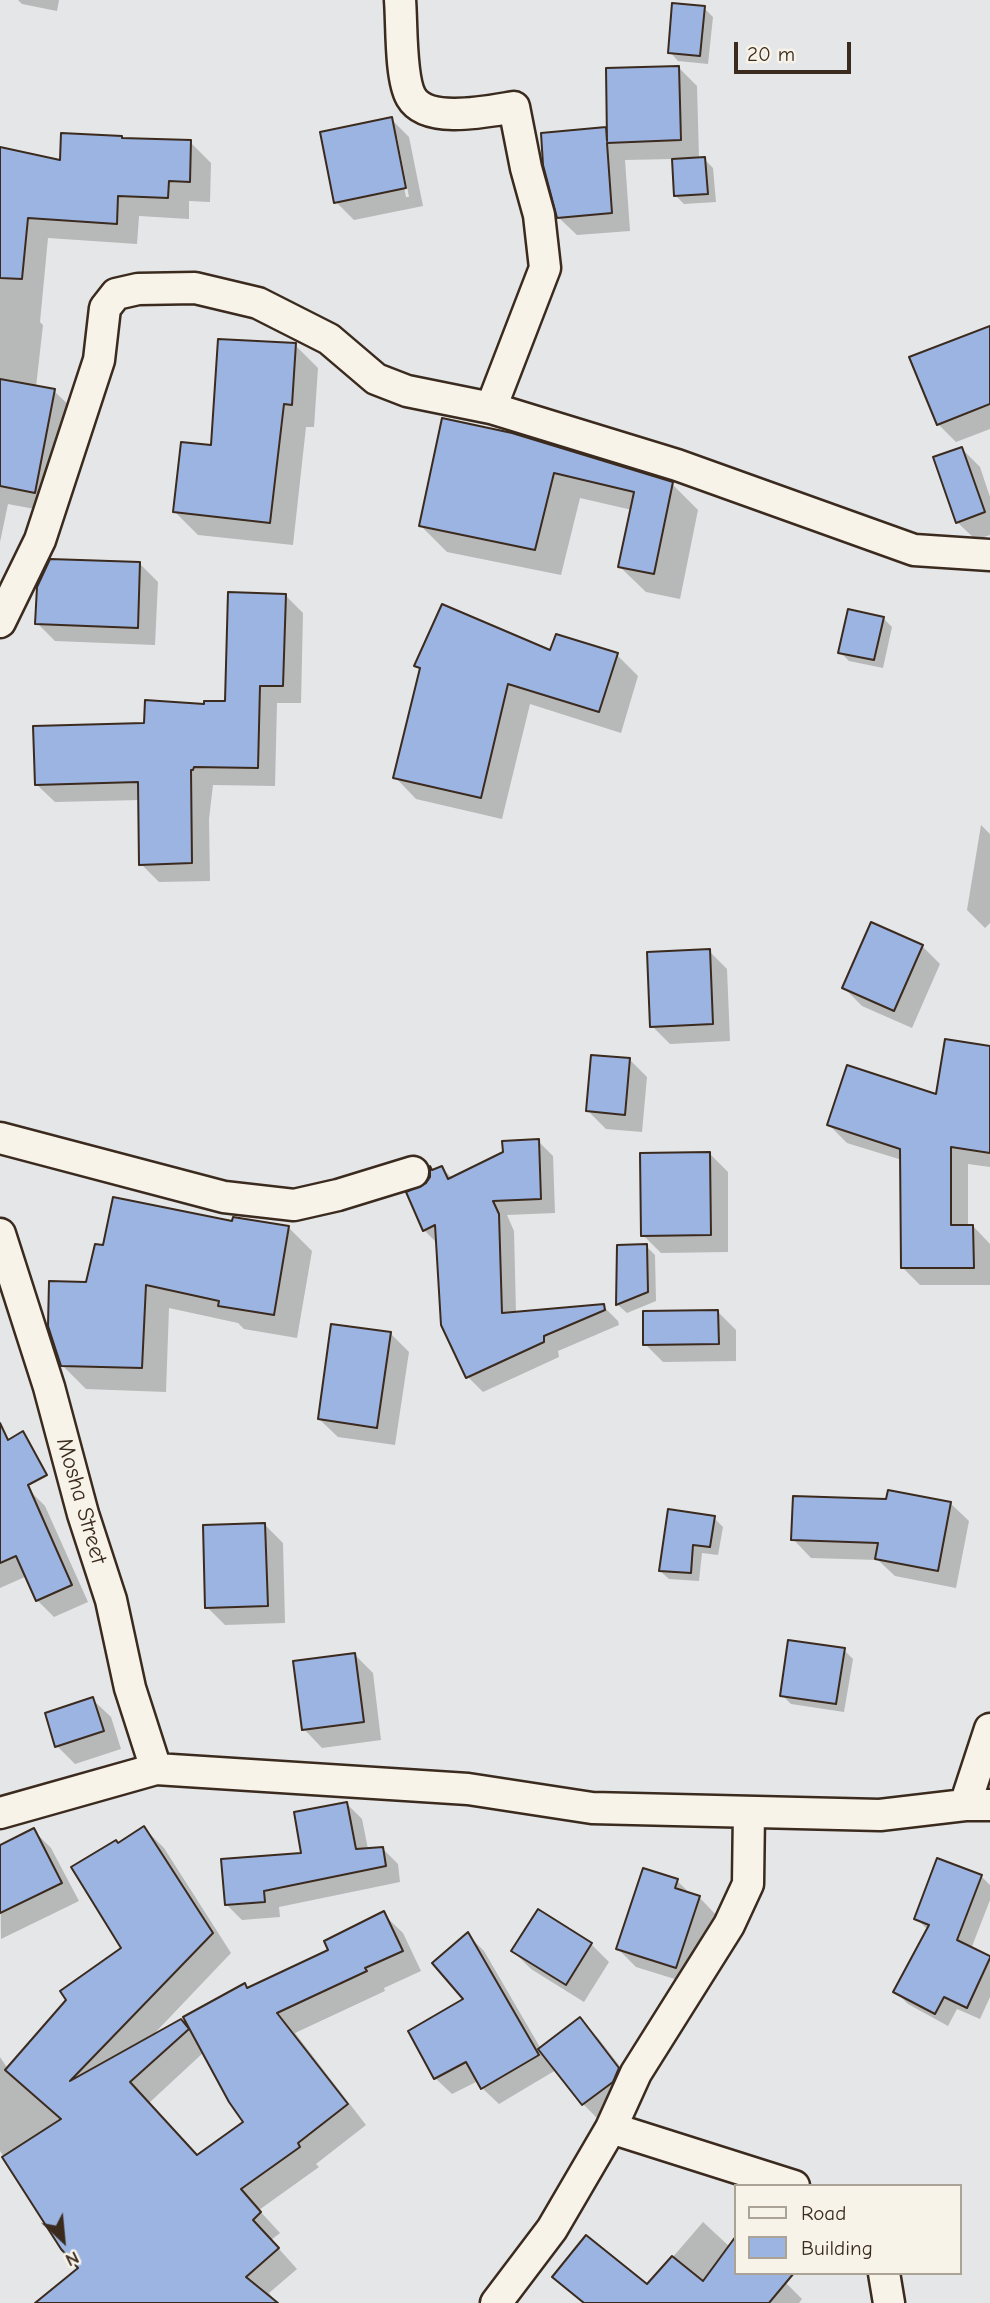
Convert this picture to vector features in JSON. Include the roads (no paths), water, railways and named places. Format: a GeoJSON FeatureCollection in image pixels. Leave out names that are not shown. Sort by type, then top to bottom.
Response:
{"type":"FeatureCollection","features":[{"type":"Feature","properties":{"kind":"street"},"geometry":{"type":"LineString","coordinates":[[400,0],[405,82],[412,99],[425,110],[463,115],[514,107],[539,215],[545,268],[491,408]]}},
{"type":"Feature","properties":{"kind":"street"},"geometry":{"type":"LineString","coordinates":[[0,622],[40,540],[99,360],[105,308],[116,294],[138,289],[195,288],[258,303],[329,339],[376,379],[407,391],[491,408],[677,465],[914,550],[990,555]]}},
{"type":"Feature","properties":{"kind":"street"},"geometry":{"type":"LineString","coordinates":[[0,1138],[224,1197],[294,1205],[338,1195],[413,1171]]}},
{"type":"Feature","properties":{"kind":"street","name":"Mosha Street"},"geometry":{"type":"LineString","coordinates":[[0,1234],[49,1387],[83,1514],[111,1600],[130,1688],[156,1769]]}},
{"type":"Feature","properties":{"kind":"street"},"geometry":{"type":"LineString","coordinates":[[0,1813],[156,1769],[468,1789],[592,1808],[880,1815],[977,1805],[990,1729]]}},
{"type":"Feature","properties":{"kind":"street"},"geometry":{"type":"LineString","coordinates":[[496,2303],[552,2229],[611,2128],[636,2073],[729,1925],[748,1884],[749,1812]]}},
{"type":"Feature","properties":{"kind":"street"},"geometry":{"type":"LineString","coordinates":[[611,2128],[788,2184]]}},
{"type":"Feature","properties":{"kind":"street"},"geometry":{"type":"LineString","coordinates":[[884,2275],[889,2303]]}}]}
